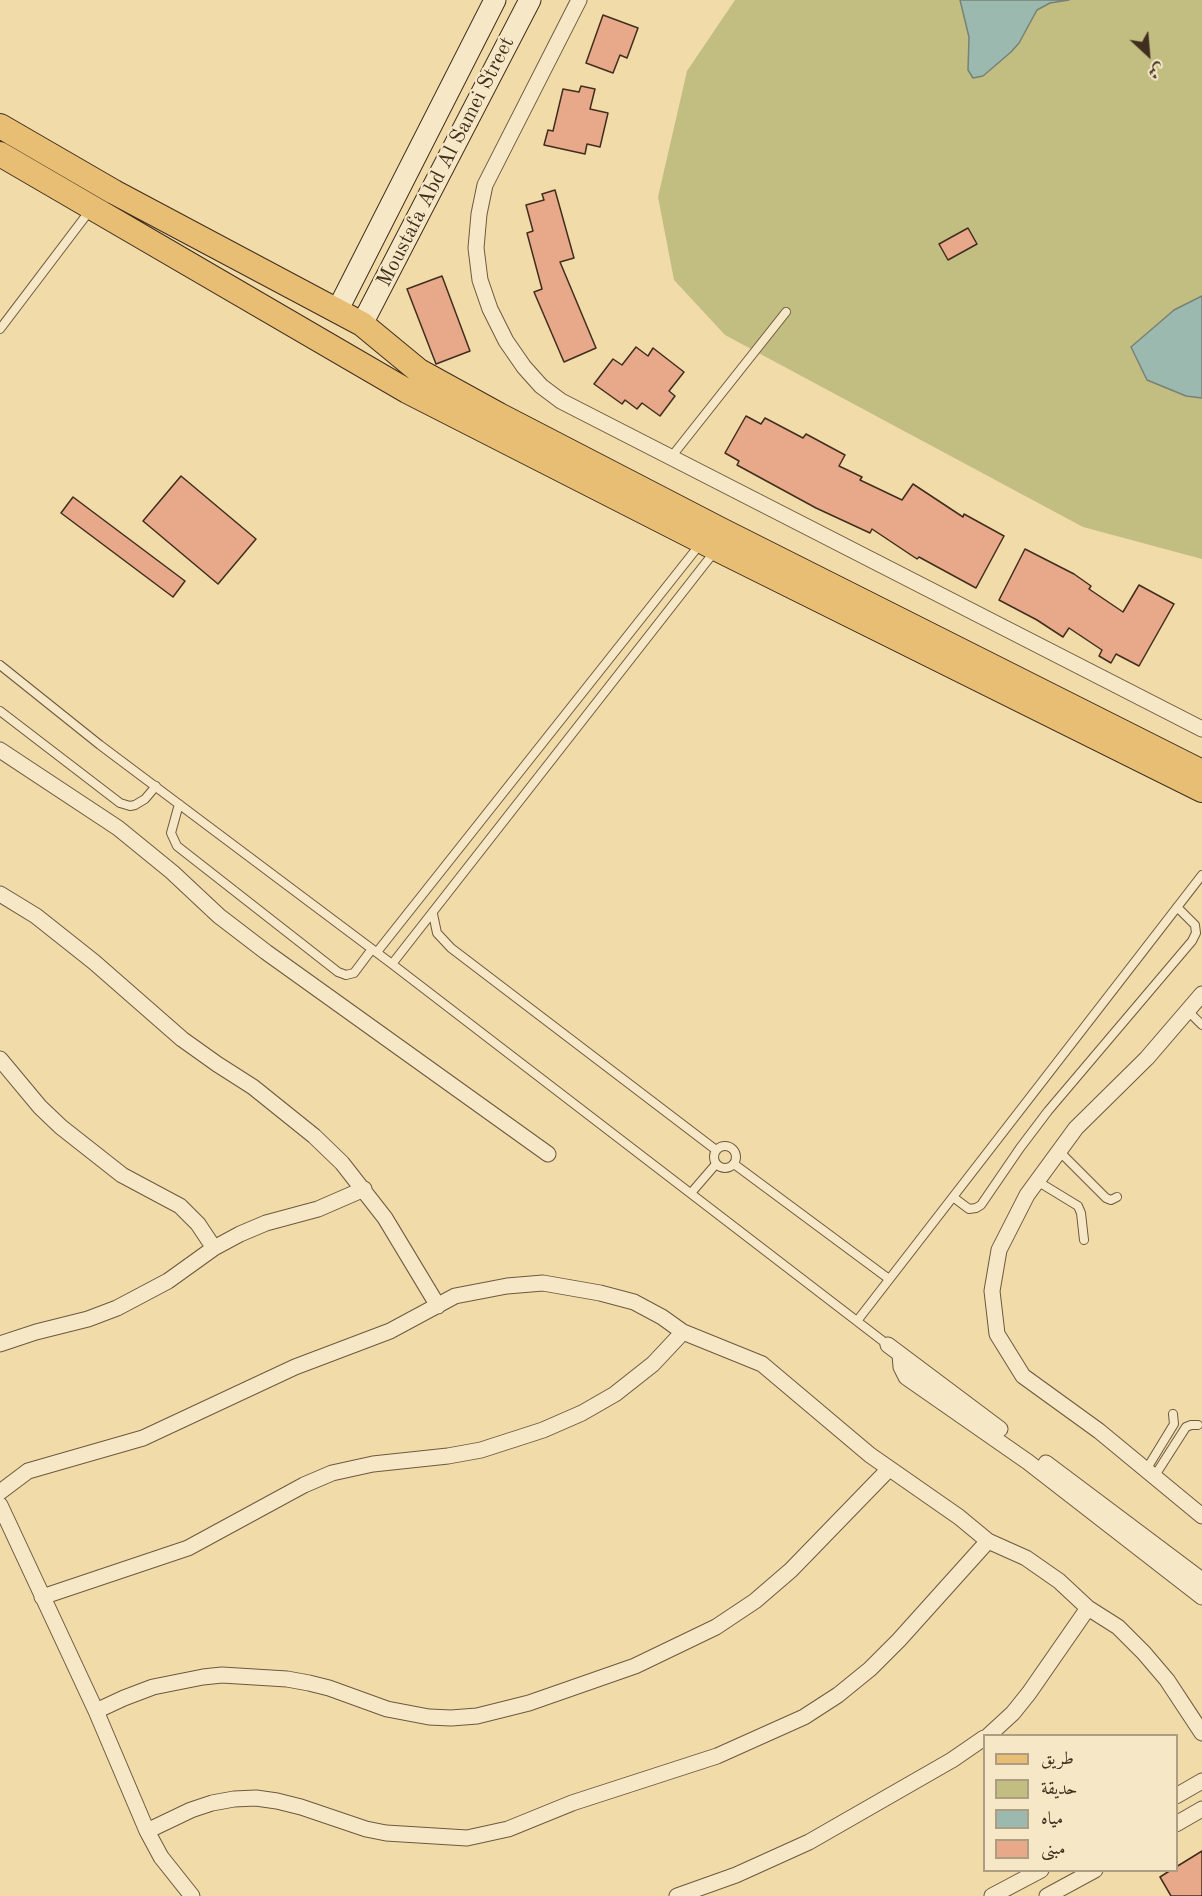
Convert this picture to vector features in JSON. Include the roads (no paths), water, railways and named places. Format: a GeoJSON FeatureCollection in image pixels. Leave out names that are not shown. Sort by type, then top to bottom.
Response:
{"type":"FeatureCollection","features":[{"type":"Feature","properties":{"kind":"main road"},"geometry":{"type":"LineString","coordinates":[[0,126],[114,192],[362,324],[419,371],[499,415],[721,530],[1202,772]]}},
{"type":"Feature","properties":{"kind":"main road"},"geometry":{"type":"LineString","coordinates":[[0,154],[407,391],[709,546],[1202,790]]}},
{"type":"Feature","properties":{"kind":"street","name":"Moustafa Abd Al Samei Street"},"geometry":{"type":"LineString","coordinates":[[337,311],[495,0]]}},
{"type":"Feature","properties":{"kind":"street","name":"Moustafa Abd Al Samei Street"},"geometry":{"type":"LineString","coordinates":[[362,324],[530,0]]}},
{"type":"Feature","properties":{"kind":"street"},"geometry":{"type":"LineString","coordinates":[[579,0],[485,185],[479,214],[476,248],[480,280],[490,309],[506,341],[524,367],[541,386],[561,401],[1202,729]]}},
{"type":"Feature","properties":{"kind":"street"},"geometry":{"type":"LineString","coordinates":[[0,750],[118,828],[145,849],[219,916],[258,946],[548,1154]]}},
{"type":"Feature","properties":{"kind":"street"},"geometry":{"type":"LineString","coordinates":[[0,894],[36,916],[65,939],[182,1039],[284,1110],[342,1163],[385,1218],[438,1306]]}},
{"type":"Feature","properties":{"kind":"street"},"geometry":{"type":"LineString","coordinates":[[1196,1005],[1147,1058],[1076,1128],[1037,1181],[999,1250],[992,1291],[998,1334],[1023,1376],[1099,1431],[1202,1516]]}},
{"type":"Feature","properties":{"kind":"street"},"geometry":{"type":"LineString","coordinates":[[0,1059],[40,1107],[61,1127],[122,1175],[180,1206],[198,1224],[214,1248]]}},
{"type":"Feature","properties":{"kind":"street"},"geometry":{"type":"LineString","coordinates":[[0,1344],[117,1308],[168,1281],[214,1248],[266,1223],[318,1209],[364,1189]]}},
{"type":"Feature","properties":{"kind":"street"},"geometry":{"type":"LineString","coordinates":[[0,1492],[28,1471],[143,1438],[294,1366],[390,1332],[455,1296],[543,1282],[600,1293],[634,1302],[662,1317],[682,1332],[762,1364],[889,1469],[959,1516],[988,1541],[1026,1558],[1059,1581],[1088,1608],[1118,1628],[1144,1653],[1167,1680],[1202,1733]]}},
{"type":"Feature","properties":{"kind":"street"},"geometry":{"type":"LineString","coordinates":[[42,1597],[174,1554],[304,1485],[332,1473],[373,1464],[481,1450],[513,1442],[543,1430],[582,1413],[615,1394],[653,1364],[682,1332]]}},
{"type":"Feature","properties":{"kind":"street"},"geometry":{"type":"LineString","coordinates":[[894,1349],[1202,1580]]}},
{"type":"Feature","properties":{"kind":"street"},"geometry":{"type":"LineString","coordinates":[[894,1349],[906,1377],[1029,1462],[1202,1597]]}},
{"type":"Feature","properties":{"kind":"street"},"geometry":{"type":"LineString","coordinates":[[96,1711],[153,1687],[193,1678],[222,1675],[287,1679],[309,1683],[387,1709],[429,1717],[477,1716],[529,1703],[634,1666],[716,1627],[755,1601],[791,1570],[889,1469]]}},
{"type":"Feature","properties":{"kind":"street"},"geometry":{"type":"LineString","coordinates":[[0,1505],[96,1711],[147,1831],[161,1857],[192,1896]]}},
{"type":"Feature","properties":{"kind":"street"},"geometry":{"type":"LineString","coordinates":[[147,1831],[191,1810],[212,1803],[256,1798],[301,1807],[366,1829],[386,1833],[467,1838],[508,1829],[572,1803],[717,1756],[804,1717],[838,1695],[870,1669],[988,1541]]}},
{"type":"Feature","properties":{"kind":"street"},"geometry":{"type":"LineString","coordinates":[[990,1734],[1013,1713],[1029,1693],[1088,1608]]}},
{"type":"Feature","properties":{"kind":"street"},"geometry":{"type":"LineString","coordinates":[[677,1896],[736,1875],[809,1842],[942,1766],[983,1739]]}},
{"type":"Feature","properties":{"kind":"street"},"geometry":{"type":"LineString","coordinates":[[1178,1795],[1202,1781]]}},
{"type":"Feature","properties":{"kind":"street"},"geometry":{"type":"LineString","coordinates":[[1178,1823],[1202,1809]]}},
{"type":"Feature","properties":{"kind":"street"},"geometry":{"type":"LineString","coordinates":[[992,1896],[1037,1872]]}},
{"type":"Feature","properties":{"kind":"street"},"geometry":{"type":"LineString","coordinates":[[1047,1896],[1091,1872]]}},
{"type":"Feature","properties":{"kind":"lane"},"geometry":{"type":"LineString","coordinates":[[0,329],[92,208]]}},
{"type":"Feature","properties":{"kind":"lane"},"geometry":{"type":"LineString","coordinates":[[672,456],[786,312]]}},
{"type":"Feature","properties":{"kind":"lane"},"geometry":{"type":"LineString","coordinates":[[392,964],[433,914],[709,546]]}},
{"type":"Feature","properties":{"kind":"lane"},"geometry":{"type":"LineString","coordinates":[[180,804],[172,828],[172,837],[177,846],[338,972],[346,975],[354,973],[709,546]]}},
{"type":"Feature","properties":{"kind":"lane"},"geometry":{"type":"LineString","coordinates":[[0,665],[100,745],[375,950],[894,1349]]}},
{"type":"Feature","properties":{"kind":"lane"},"geometry":{"type":"LineString","coordinates":[[0,711],[120,803],[135,805],[145,799],[156,786]]}},
{"type":"Feature","properties":{"kind":"lane"},"geometry":{"type":"LineString","coordinates":[[857,1321],[1202,875]]}},
{"type":"Feature","properties":{"kind":"lane"},"geometry":{"type":"LineString","coordinates":[[953,1197],[969,1209],[981,1205],[1048,1111],[1192,941],[1196,933],[1195,925],[1177,907]]}},
{"type":"Feature","properties":{"kind":"lane"},"geometry":{"type":"LineString","coordinates":[[433,914],[438,933],[451,948],[716,1150]]}},
{"type":"Feature","properties":{"kind":"lane"},"geometry":{"type":"LineString","coordinates":[[1196,1005],[1202,1025]]}},
{"type":"Feature","properties":{"kind":"lane"},"geometry":{"type":"LineString","coordinates":[[723,1146],[732,1148],[736,1155],[734,1164],[726,1168],[716,1164],[714,1159],[716,1150],[723,1146]]}},
{"type":"Feature","properties":{"kind":"lane"},"geometry":{"type":"LineString","coordinates":[[1059,1151],[1106,1198],[1112,1200],[1117,1197]]}},
{"type":"Feature","properties":{"kind":"lane"},"geometry":{"type":"LineString","coordinates":[[691,1193],[716,1164]]}},
{"type":"Feature","properties":{"kind":"lane"},"geometry":{"type":"LineString","coordinates":[[734,1164],[890,1279]]}},
{"type":"Feature","properties":{"kind":"lane"},"geometry":{"type":"LineString","coordinates":[[1037,1181],[1078,1206],[1084,1240]]}},
{"type":"Feature","properties":{"kind":"lane"},"geometry":{"type":"LineString","coordinates":[[1150,1473],[1174,1424],[1173,1414]]}},
{"type":"Feature","properties":{"kind":"lane"},"geometry":{"type":"LineString","coordinates":[[1150,1473],[1186,1427],[1198,1425]]}},
{"type":"Feature","properties":{"kind":"water"},"geometry":{"type":"Polygon","coordinates":[[[960,0],[1069,0],[1050,3],[1037,10],[1019,43],[1011,52],[983,76],[973,78],[968,70],[969,37],[960,0]]]}},
{"type":"Feature","properties":{"kind":"water"},"geometry":{"type":"Polygon","coordinates":[[[1202,296],[1202,398],[1186,396],[1147,380],[1131,347],[1174,310],[1202,296]]]}}]}
